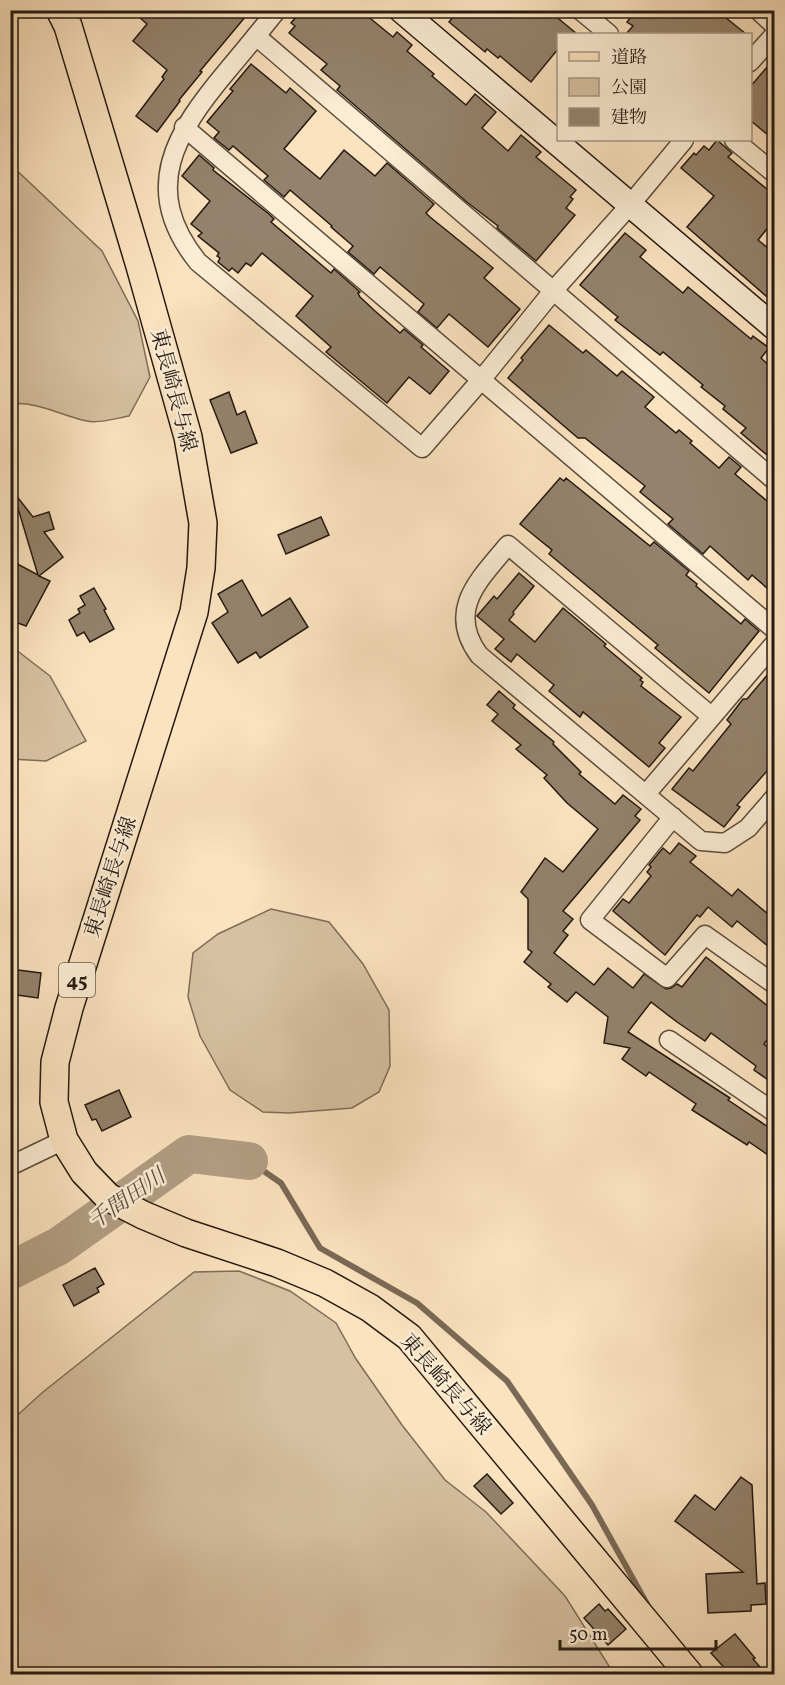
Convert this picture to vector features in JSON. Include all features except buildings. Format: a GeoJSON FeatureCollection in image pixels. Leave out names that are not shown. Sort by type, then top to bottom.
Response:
{"type":"FeatureCollection","features":[{"type":"Feature","properties":{"kind":"main road","name":"東長崎長与線"},"geometry":{"type":"LineString","coordinates":[[60,10],[68,26],[179,403],[197,481],[203,523],[201,568],[194,612],[69,1008],[55,1062],[54,1102],[64,1140],[84,1172],[108,1197],[186,1233],[277,1263],[325,1283],[370,1308],[409,1337],[689,1674]]}},
{"type":"Feature","properties":{"kind":"street"},"geometry":{"type":"LineString","coordinates":[[277,10],[210,91],[178,138],[170,170],[170,212],[178,234],[198,262],[422,448],[553,291],[683,141]]}},
{"type":"Feature","properties":{"kind":"street"},"geometry":{"type":"LineString","coordinates":[[401,10],[774,327]]}},
{"type":"Feature","properties":{"kind":"street"},"geometry":{"type":"LineString","coordinates":[[580,10],[608,33]]}},
{"type":"Feature","properties":{"kind":"street"},"geometry":{"type":"LineString","coordinates":[[758,10],[774,25]]}},
{"type":"Feature","properties":{"kind":"street"},"geometry":{"type":"LineString","coordinates":[[752,60],[774,35]]}},
{"type":"Feature","properties":{"kind":"street"},"geometry":{"type":"LineString","coordinates":[[256,36],[774,480]]}},
{"type":"Feature","properties":{"kind":"street"},"geometry":{"type":"LineString","coordinates":[[184,127],[774,629]]}},
{"type":"Feature","properties":{"kind":"street"},"geometry":{"type":"LineString","coordinates":[[735,141],[774,173]]}},
{"type":"Feature","properties":{"kind":"street"},"geometry":{"type":"LineString","coordinates":[[711,716],[508,545],[479,581],[466,604],[465,631],[479,655],[701,842],[725,843],[748,828],[774,798]]}},
{"type":"Feature","properties":{"kind":"street"},"geometry":{"type":"LineString","coordinates":[[646,794],[774,644]]}},
{"type":"Feature","properties":{"kind":"street"},"geometry":{"type":"LineString","coordinates":[[673,817],[590,920],[667,978],[705,935],[774,984]]}},
{"type":"Feature","properties":{"kind":"street"},"geometry":{"type":"LineString","coordinates":[[669,1040],[774,1112]]}},
{"type":"Feature","properties":{"kind":"street"},"geometry":{"type":"LineString","coordinates":[[10,1166],[64,1140]]}},
{"type":"Feature","properties":{"kind":"green space"},"geometry":{"type":"Polygon","coordinates":[[[11,165],[102,251],[138,321],[150,377],[129,416],[92,422],[40,407],[11,404],[11,165]]]}},
{"type":"Feature","properties":{"kind":"green space"},"geometry":{"type":"Polygon","coordinates":[[[11,646],[50,676],[86,741],[46,761],[11,759],[11,646]]]}},
{"type":"Feature","properties":{"kind":"green space"},"geometry":{"type":"Polygon","coordinates":[[[271,909],[329,922],[363,964],[389,1010],[390,1066],[379,1092],[352,1108],[289,1113],[263,1112],[230,1090],[200,1036],[188,997],[193,953],[218,934],[271,909]]]}},
{"type":"Feature","properties":{"kind":"green space"},"geometry":{"type":"Polygon","coordinates":[[[239,1271],[290,1291],[336,1323],[356,1359],[402,1425],[445,1480],[486,1512],[565,1596],[614,1674],[11,1674],[11,1421],[43,1392],[194,1272],[239,1271]]]}},
{"type":"Feature","properties":{"kind":"waterway","name":"千間田川"},"geometry":{"type":"LineString","coordinates":[[10,1271],[59,1246],[189,1154],[249,1161]]}},
{"type":"Feature","properties":{"kind":"waterway"},"geometry":{"type":"LineString","coordinates":[[249,1161],[281,1183],[320,1248],[417,1303],[507,1381],[592,1505],[647,1604]]}}]}
